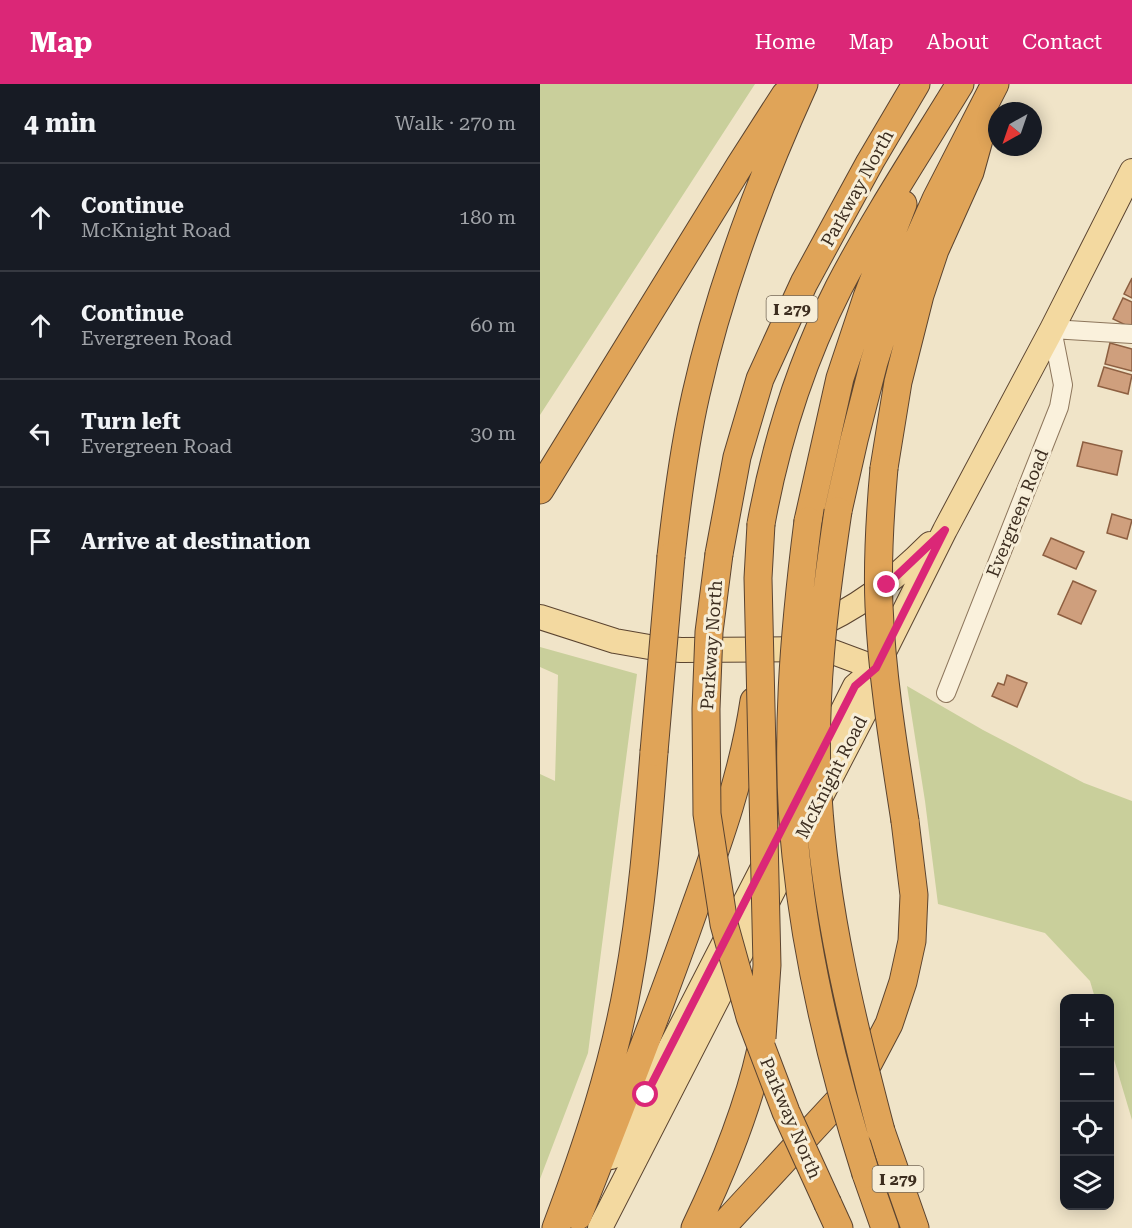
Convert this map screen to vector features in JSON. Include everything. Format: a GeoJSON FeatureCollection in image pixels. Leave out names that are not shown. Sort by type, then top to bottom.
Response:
{"type":"FeatureCollection","features":[{"type":"Feature","properties":{"kind":"highway"},"geometry":{"type":"LineString","coordinates":[[540,490],[792,84]]}},
{"type":"Feature","properties":{"kind":"highway"},"geometry":{"type":"LineString","coordinates":[[576,1225],[592,1127],[613,1051],[628,984],[644,877],[671,556],[685,449],[696,393],[726,285],[759,191],[804,84]]}},
{"type":"Feature","properties":{"kind":"highway","name":"Parkway North"},"geometry":{"type":"LineString","coordinates":[[834,1216],[786,1112],[750,1017],[724,924],[707,814],[706,709],[709,632],[719,554],[737,457],[760,379],[804,283],[870,162],[916,84]]}},
{"type":"Feature","properties":{"kind":"highway"},"geometry":{"type":"LineString","coordinates":[[885,1228],[845,1108],[805,932],[795,854],[791,767],[798,603],[808,521],[840,378],[867,297],[900,211],[961,84]]}},
{"type":"Feature","properties":{"kind":"highway"},"geometry":{"type":"LineString","coordinates":[[695,1228],[747,1104],[761,1049],[767,965],[758,578],[761,524],[772,468],[794,394],[825,318],[856,257],[961,84]]}},
{"type":"Feature","properties":{"kind":"highway"},"geometry":{"type":"LineString","coordinates":[[721,1228],[844,1095],[869,1062],[889,1024],[903,982],[912,941],[914,895],[886,694],[879,605],[878,562],[885,468],[898,382],[920,295],[935,250],[970,172],[993,88]]}},
{"type":"Feature","properties":{"kind":"highway","name":"I 279"},"geometry":{"type":"LineString","coordinates":[[915,1228],[881,1131],[840,961],[826,875],[818,795],[818,678],[824,604],[838,511],[874,362],[898,285],[936,199],[993,88]]}},
{"type":"Feature","properties":{"kind":"highway"},"geometry":{"type":"LineString","coordinates":[[576,1225],[642,1054],[716,847],[743,760],[760,658]]}},
{"type":"Feature","properties":{"kind":"main road"},"geometry":{"type":"LineString","coordinates":[[540,618],[615,641],[655,648],[681,650],[817,649],[841,654],[876,668],[945,530],[1052,329],[1132,171]]}},
{"type":"Feature","properties":{"kind":"main road"},"geometry":{"type":"LineString","coordinates":[[733,648],[778,640],[815,627],[848,611],[887,585],[945,530]]}},
{"type":"Feature","properties":{"kind":"main road","name":"McKnight Road"},"geometry":{"type":"LineString","coordinates":[[576,1225],[646,1095],[855,686],[876,668]]}},
{"type":"Feature","properties":{"kind":"street"},"geometry":{"type":"LineString","coordinates":[[1052,329],[1132,334]]}},
{"type":"Feature","properties":{"kind":"street","name":"Evergreen Road"},"geometry":{"type":"LineString","coordinates":[[946,693],[1062,396],[1062,373],[1052,329]]}},
{"type":"Feature","properties":{"kind":"green space"},"geometry":{"type":"Polygon","coordinates":[[[540,84],[755,84],[540,415],[540,84]]]}},
{"type":"Feature","properties":{"kind":"green space"},"geometry":{"type":"Polygon","coordinates":[[[540,647],[637,674],[588,1053],[540,1179],[540,774],[555,781],[558,675],[540,667],[540,647]]]}},
{"type":"Feature","properties":{"kind":"green space"},"geometry":{"type":"Polygon","coordinates":[[[907,686],[983,730],[1084,783],[1132,801],[1132,1120],[1114,1059],[1114,994],[1094,994],[1090,981],[1045,933],[938,904],[907,686]]]}},
{"type":"Feature","properties":{"kind":"building"},"geometry":{"type":"Polygon","coordinates":[[[1132,278],[1132,298],[1124,294],[1132,278]]]}},
{"type":"Feature","properties":{"kind":"building"},"geometry":{"type":"Polygon","coordinates":[[[1123,298],[1132,302],[1132,328],[1113,319],[1123,298]]]}},
{"type":"Feature","properties":{"kind":"building"},"geometry":{"type":"Polygon","coordinates":[[[1110,343],[1132,349],[1132,371],[1105,364],[1110,343]]]}},
{"type":"Feature","properties":{"kind":"building"},"geometry":{"type":"Polygon","coordinates":[[[1104,367],[1132,375],[1128,394],[1098,386],[1104,367]]]}},
{"type":"Feature","properties":{"kind":"building"},"geometry":{"type":"Polygon","coordinates":[[[1083,442],[1122,451],[1117,475],[1077,466],[1083,442]]]}},
{"type":"Feature","properties":{"kind":"building"},"geometry":{"type":"Polygon","coordinates":[[[1112,514],[1132,520],[1127,539],[1107,533],[1112,514]]]}},
{"type":"Feature","properties":{"kind":"building"},"geometry":{"type":"Polygon","coordinates":[[[1051,538],[1084,552],[1076,569],[1043,555],[1051,538]]]}},
{"type":"Feature","properties":{"kind":"building"},"geometry":{"type":"Polygon","coordinates":[[[1073,581],[1096,591],[1081,624],[1058,614],[1073,581]]]}},
{"type":"Feature","properties":{"kind":"building"},"geometry":{"type":"Polygon","coordinates":[[[1007,675],[1027,683],[1017,707],[992,696],[998,683],[1004,685],[1007,675]]]}},
{"type":"Feature","properties":{"kind":"route"},"geometry":{"type":"LineString","coordinates":[[646,1095],[855,686],[876,668],[945,530],[887,585]]}}]}
